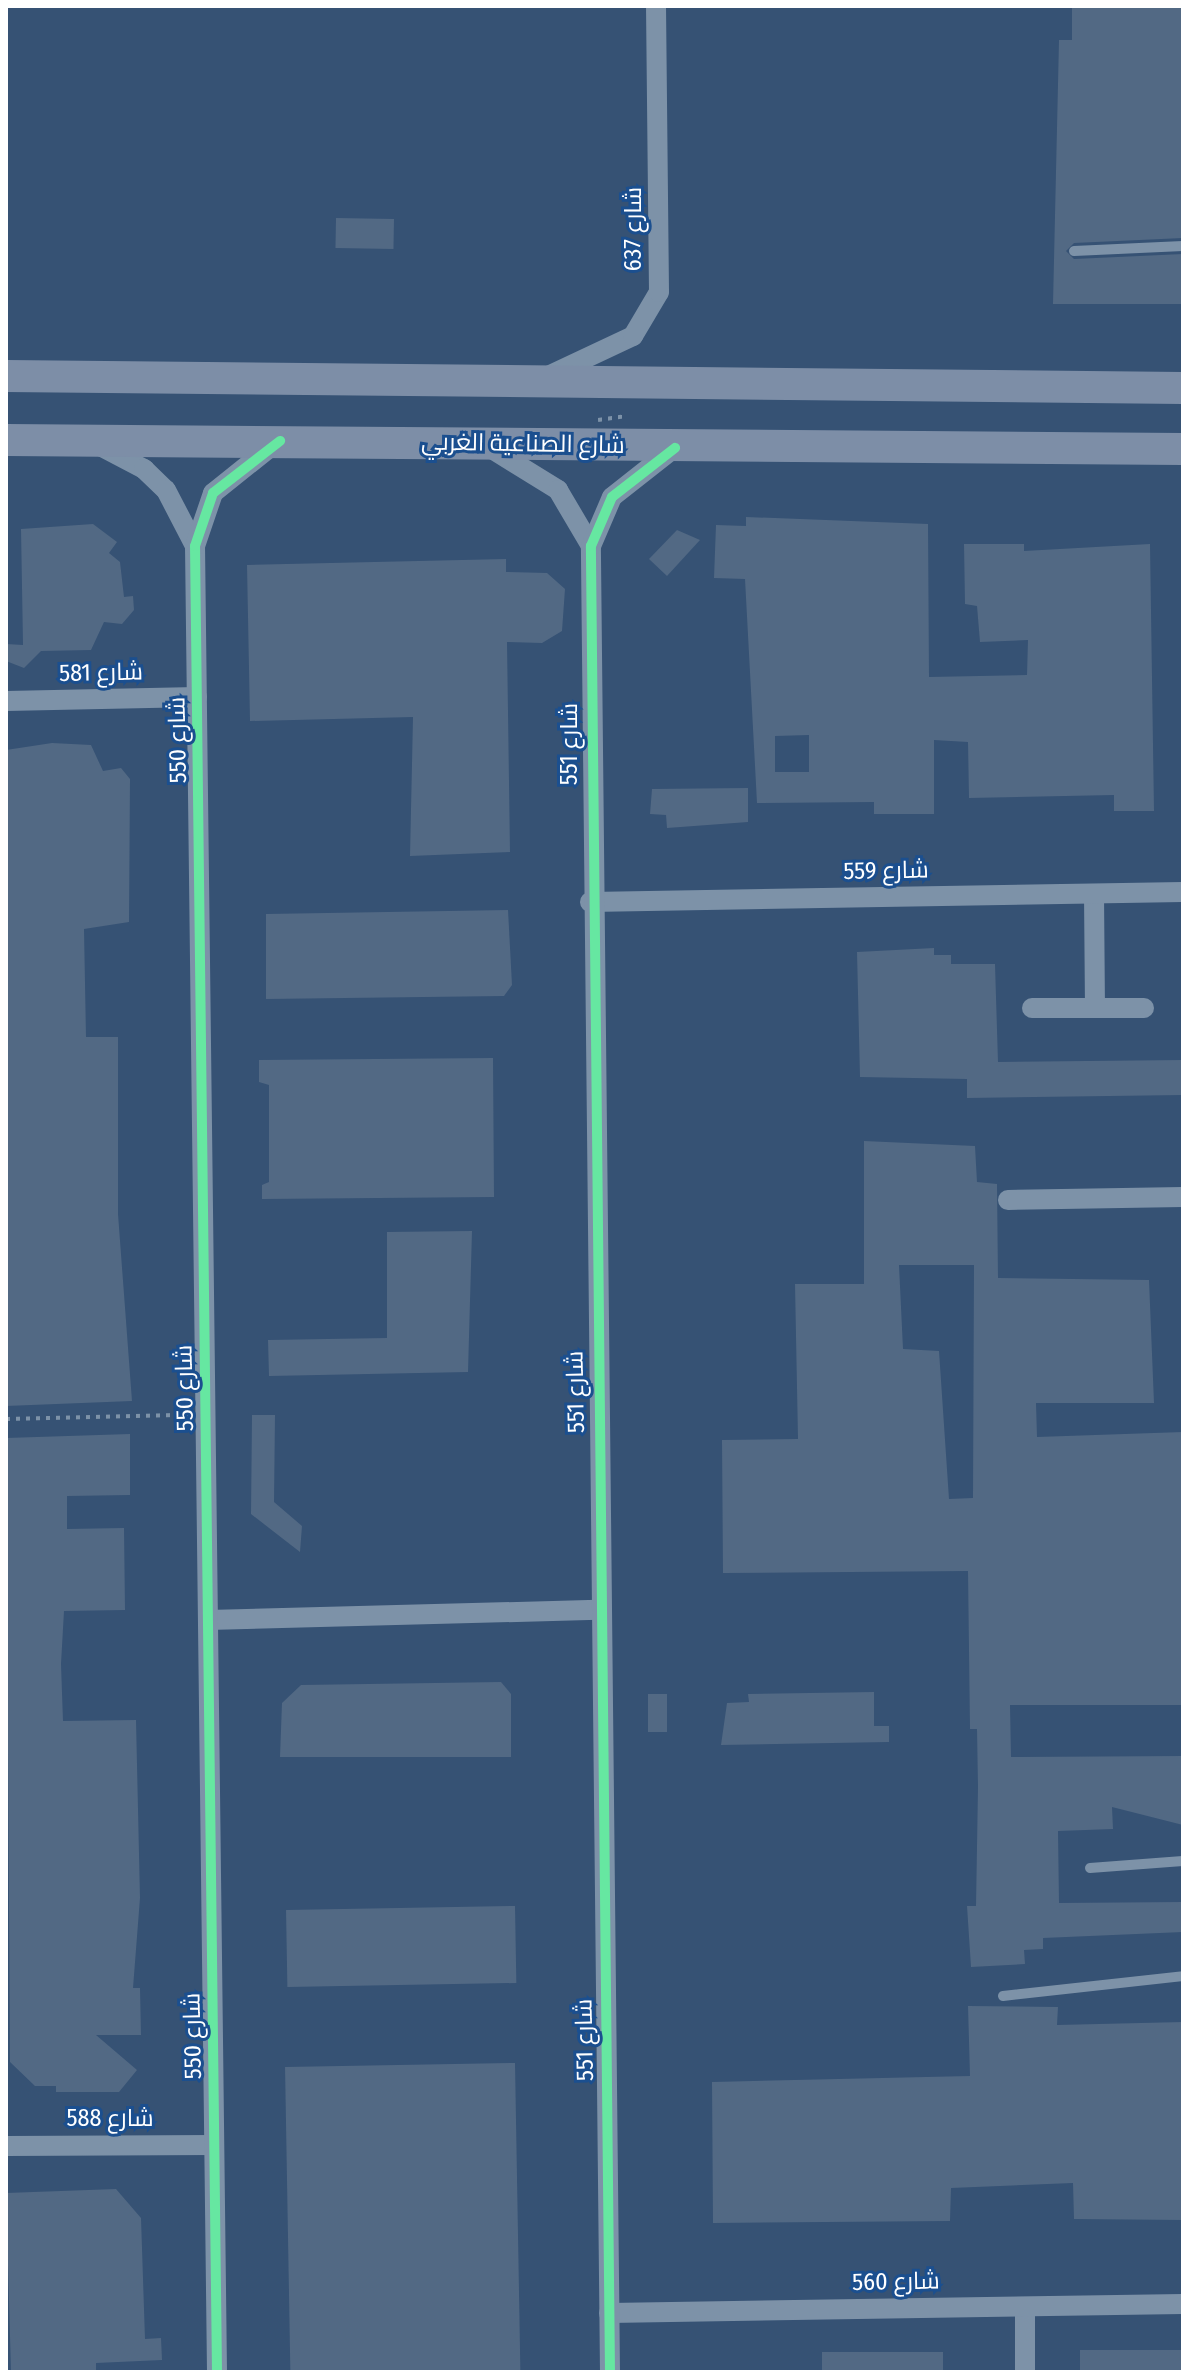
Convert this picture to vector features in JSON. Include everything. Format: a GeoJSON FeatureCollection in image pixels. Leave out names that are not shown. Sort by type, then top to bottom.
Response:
{"type":"FeatureCollection","features":[{"type":"Feature","properties":{"kind":"main road"},"geometry":{"type":"LineString","coordinates":[[6,376],[1183,388]]}},
{"type":"Feature","properties":{"kind":"main road","name":"شارع الصناعية الغربي"},"geometry":{"type":"LineString","coordinates":[[6,440],[476,442],[675,448],[1183,449]]}},
{"type":"Feature","properties":{"kind":"street","name":"شارع 637"},"geometry":{"type":"LineString","coordinates":[[535,381],[633,336],[659,292],[656,6]]}},
{"type":"Feature","properties":{"kind":"street","name":"شارع 550"},"geometry":{"type":"LineString","coordinates":[[84,441],[144,469],[166,490],[195,546]]}},
{"type":"Feature","properties":{"kind":"street","name":"شارع 550"},"geometry":{"type":"LineString","coordinates":[[217,2372],[195,546],[213,493],[280,441]]}},
{"type":"Feature","properties":{"kind":"street"},"geometry":{"type":"LineString","coordinates":[[476,442],[534,469],[558,490],[591,546]]}},
{"type":"Feature","properties":{"kind":"street","name":"شارع 551"},"geometry":{"type":"LineString","coordinates":[[610,2372],[590,902],[591,546],[612,497],[675,448]]}},
{"type":"Feature","properties":{"kind":"street","name":"شارع 581"},"geometry":{"type":"LineString","coordinates":[[6,701],[197,697]]}},
{"type":"Feature","properties":{"kind":"street","name":"شارع 559"},"geometry":{"type":"LineString","coordinates":[[590,902],[1183,892]]}},
{"type":"Feature","properties":{"kind":"street"},"geometry":{"type":"LineString","coordinates":[[1094,894],[1095,1008]]}},
{"type":"Feature","properties":{"kind":"street"},"geometry":{"type":"LineString","coordinates":[[1032,1008],[1144,1008]]}},
{"type":"Feature","properties":{"kind":"street"},"geometry":{"type":"LineString","coordinates":[[1008,1200],[1183,1197]]}},
{"type":"Feature","properties":{"kind":"street"},"geometry":{"type":"LineString","coordinates":[[208,1620],[598,1610]]}},
{"type":"Feature","properties":{"kind":"street","name":"شارع 588"},"geometry":{"type":"LineString","coordinates":[[6,2146],[214,2145]]}},
{"type":"Feature","properties":{"kind":"street","name":"شارع 560"},"geometry":{"type":"LineString","coordinates":[[609,2313],[1183,2304]]}},
{"type":"Feature","properties":{"kind":"street"},"geometry":{"type":"LineString","coordinates":[[1025,2307],[1025,2372]]}},
{"type":"Feature","properties":{"kind":"lane"},"geometry":{"type":"LineString","coordinates":[[1074,251],[1183,246]]}},
{"type":"Feature","properties":{"kind":"lane"},"geometry":{"type":"LineString","coordinates":[[1090,1868],[1183,1861]]}},
{"type":"Feature","properties":{"kind":"lane"},"geometry":{"type":"LineString","coordinates":[[1003,1996],[1183,1976]]}},
{"type":"Feature","properties":{"kind":"path"},"geometry":{"type":"LineString","coordinates":[[597,446],[598,415],[640,416],[641,382]]}},
{"type":"Feature","properties":{"kind":"path"},"geometry":{"type":"LineString","coordinates":[[6,1419],[206,1414]]}},
{"type":"Feature","properties":{"kind":"building"},"geometry":{"type":"Polygon","coordinates":[[[1072,6],[1183,6],[1183,238],[1074,243],[1066,251],[1074,259],[1183,254],[1183,304],[1053,304],[1059,40],[1072,40],[1072,6]]]}},
{"type":"Feature","properties":{"kind":"building"},"geometry":{"type":"Polygon","coordinates":[[[336,218],[394,219],[393,249],[335,248],[336,218]]]}},
{"type":"Feature","properties":{"kind":"building"},"geometry":{"type":"Polygon","coordinates":[[[746,517],[928,524],[929,677],[1027,675],[1028,640],[980,642],[977,606],[965,604],[964,544],[1024,544],[1024,551],[1150,544],[1154,811],[1114,811],[1114,795],[969,798],[968,742],[934,740],[934,814],[874,814],[874,802],[757,803],[745,579],[714,578],[716,525],[746,526],[746,517]],[[809,735],[775,736],[775,772],[809,772],[809,735]]]}},
{"type":"Feature","properties":{"kind":"building"},"geometry":{"type":"Polygon","coordinates":[[[93,524],[117,542],[109,553],[120,562],[124,597],[133,596],[134,610],[122,624],[104,622],[91,650],[41,651],[24,668],[6,661],[6,644],[23,645],[21,529],[93,524]]]}},
{"type":"Feature","properties":{"kind":"building"},"geometry":{"type":"Polygon","coordinates":[[[677,530],[700,540],[667,576],[649,559],[677,530]]]}},
{"type":"Feature","properties":{"kind":"building"},"geometry":{"type":"Polygon","coordinates":[[[506,559],[506,572],[547,573],[565,589],[562,631],[542,643],[507,642],[510,852],[410,856],[413,717],[250,721],[247,565],[506,559]]]}},
{"type":"Feature","properties":{"kind":"building"},"geometry":{"type":"Polygon","coordinates":[[[52,743],[91,745],[103,771],[121,768],[130,779],[129,922],[84,929],[86,1037],[118,1037],[118,1214],[132,1401],[6,1406],[6,750],[52,743]]]}},
{"type":"Feature","properties":{"kind":"building"},"geometry":{"type":"Polygon","coordinates":[[[748,788],[748,822],[667,828],[666,815],[650,814],[652,789],[748,788]]]}},
{"type":"Feature","properties":{"kind":"building"},"geometry":{"type":"Polygon","coordinates":[[[508,910],[512,985],[504,996],[266,999],[266,914],[508,910]]]}},
{"type":"Feature","properties":{"kind":"building"},"geometry":{"type":"Polygon","coordinates":[[[934,948],[934,955],[951,955],[951,964],[995,964],[998,1062],[1183,1060],[1183,1095],[967,1098],[967,1079],[860,1077],[857,952],[934,948]]]}},
{"type":"Feature","properties":{"kind":"building"},"geometry":{"type":"Polygon","coordinates":[[[493,1058],[494,1197],[262,1199],[262,1185],[269,1182],[269,1085],[259,1082],[259,1060],[493,1058]]]}},
{"type":"Feature","properties":{"kind":"building"},"geometry":{"type":"Polygon","coordinates":[[[864,1141],[975,1146],[977,1182],[997,1184],[998,1278],[1149,1280],[1154,1403],[1036,1403],[1037,1437],[1183,1432],[1183,1705],[1010,1705],[1011,1757],[1183,1756],[1183,1825],[1112,1807],[1113,1829],[1058,1831],[1059,1903],[1183,1902],[1183,1932],[1043,1938],[1043,1949],[1024,1950],[1025,1964],[971,1967],[967,1906],[976,1906],[978,1787],[977,1729],[970,1729],[968,1571],[723,1573],[722,1440],[798,1439],[795,1284],[864,1284],[864,1141]],[[899,1265],[903,1349],[939,1351],[949,1499],[973,1498],[974,1265],[899,1265]]]}},
{"type":"Feature","properties":{"kind":"building"},"geometry":{"type":"Polygon","coordinates":[[[472,1231],[468,1372],[269,1376],[268,1340],[387,1338],[387,1232],[472,1231]]]}},
{"type":"Feature","properties":{"kind":"building"},"geometry":{"type":"Polygon","coordinates":[[[252,1415],[275,1415],[274,1502],[302,1526],[300,1552],[251,1514],[252,1415]]]}},
{"type":"Feature","properties":{"kind":"building"},"geometry":{"type":"Polygon","coordinates":[[[130,1434],[130,1495],[67,1496],[67,1529],[124,1528],[125,1610],[64,1611],[61,1664],[63,1721],[136,1720],[140,1898],[133,1988],[140,1988],[141,2035],[96,2035],[137,2070],[119,2092],[56,2092],[56,2086],[35,2086],[10,2062],[6,1438],[130,1434]]]}},
{"type":"Feature","properties":{"kind":"building"},"geometry":{"type":"Polygon","coordinates":[[[501,1682],[511,1694],[511,1757],[280,1757],[282,1703],[301,1685],[501,1682]]]}},
{"type":"Feature","properties":{"kind":"building"},"geometry":{"type":"Polygon","coordinates":[[[874,1692],[874,1726],[889,1726],[889,1742],[721,1745],[727,1703],[749,1702],[748,1694],[874,1692]]]}},
{"type":"Feature","properties":{"kind":"building"},"geometry":{"type":"Polygon","coordinates":[[[648,1694],[667,1694],[667,1732],[648,1732],[648,1694]]]}},
{"type":"Feature","properties":{"kind":"building"},"geometry":{"type":"Polygon","coordinates":[[[515,1906],[516,1983],[287,1987],[286,1910],[515,1906]]]}},
{"type":"Feature","properties":{"kind":"building"},"geometry":{"type":"Polygon","coordinates":[[[968,2006],[1058,2007],[1057,2025],[1183,2022],[1183,2220],[1074,2219],[1073,2183],[951,2188],[950,2221],[713,2223],[712,2082],[970,2076],[968,2006]]]}},
{"type":"Feature","properties":{"kind":"building"},"geometry":{"type":"Polygon","coordinates":[[[515,2063],[520,2370],[290,2372],[285,2067],[515,2063]]]}},
{"type":"Feature","properties":{"kind":"building"},"geometry":{"type":"Polygon","coordinates":[[[116,2189],[141,2218],[145,2339],[161,2338],[162,2360],[96,2363],[96,2372],[11,2372],[6,2193],[116,2189]]]}},
{"type":"Feature","properties":{"kind":"building"},"geometry":{"type":"Polygon","coordinates":[[[1080,2350],[1183,2350],[1183,2372],[1080,2372],[1080,2350]]]}},
{"type":"Feature","properties":{"kind":"building"},"geometry":{"type":"Polygon","coordinates":[[[822,2352],[943,2352],[943,2372],[822,2372],[822,2352]]]}},
{"type":"Feature","properties":{"kind":"cycle path"},"geometry":{"type":"LineString","coordinates":[[217,2372],[195,546],[213,493],[280,441]]}},
{"type":"Feature","properties":{"kind":"cycle path"},"geometry":{"type":"LineString","coordinates":[[610,2372],[591,546],[612,497],[675,448]]}}]}
